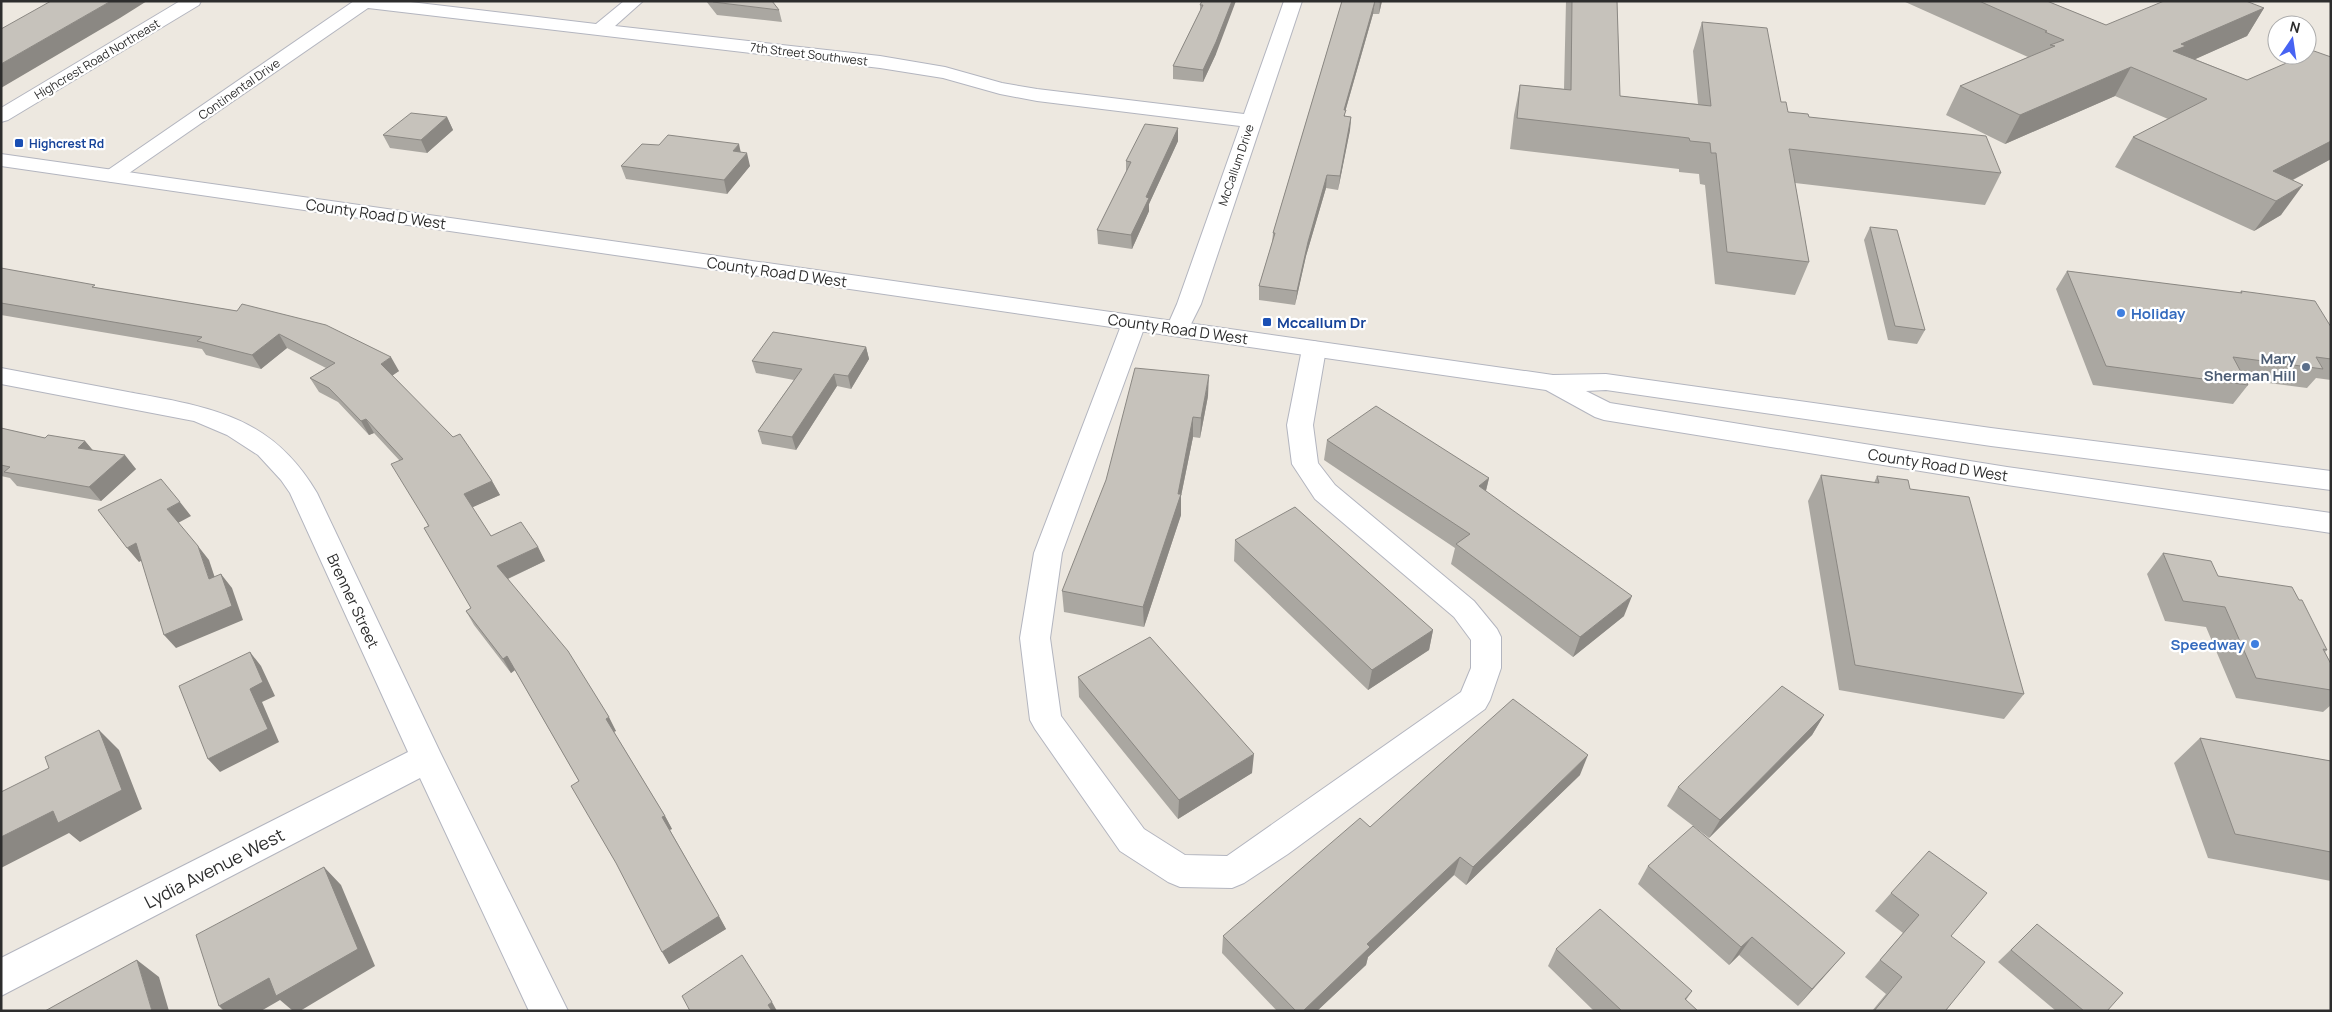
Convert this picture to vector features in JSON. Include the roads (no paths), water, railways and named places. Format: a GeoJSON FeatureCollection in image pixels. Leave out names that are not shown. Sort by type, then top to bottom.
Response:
{"type":"FeatureCollection","features":[{"type":"Feature","properties":{"kind":"street","name":"Highcrest Road Northeast"},"geometry":{"type":"LineString","coordinates":[[1,116],[193,1]]}},
{"type":"Feature","properties":{"kind":"street"},"geometry":{"type":"LineString","coordinates":[[600,29],[635,1]]}},
{"type":"Feature","properties":{"kind":"street","name":"McCallum Drive"},"geometry":{"type":"LineString","coordinates":[[1178,329],[1189,304],[1293,1]]}},
{"type":"Feature","properties":{"kind":"street","name":"7th Street Southwest"},"geometry":{"type":"LineString","coordinates":[[365,2],[889,64],[945,73],[1000,88],[1037,95],[1251,121]]}},
{"type":"Feature","properties":{"kind":"street","name":"Continental Drive"},"geometry":{"type":"LineString","coordinates":[[112,176],[365,2]]}},
{"type":"Feature","properties":{"kind":"street","name":"County Road D West"},"geometry":{"type":"LineString","coordinates":[[1,160],[1553,383],[1606,382],[1991,437],[2331,481]]}},
{"type":"Feature","properties":{"kind":"street"},"geometry":{"type":"LineString","coordinates":[[1134,323],[1048,553],[1034,638],[1046,720],[1132,840],[1180,871],[1232,872],[1276,843],[1474,700],[1486,668],[1486,637],[1464,609],[1324,492],[1305,464],[1300,425],[1314,349]]}},
{"type":"Feature","properties":{"kind":"street","name":"Brenner Street"},"geometry":{"type":"LineString","coordinates":[[1,376],[200,414],[236,428],[268,449],[291,474],[303,493],[548,1011]]}},
{"type":"Feature","properties":{"kind":"street","name":"County Road D West"},"geometry":{"type":"LineString","coordinates":[[1553,383],[1604,411],[2007,476],[2331,523]]}},
{"type":"Feature","properties":{"kind":"street","name":"Lydia Avenue West"},"geometry":{"type":"LineString","coordinates":[[1,978],[427,758]]}},
{"type":"Feature","properties":{"kind":"place","name":"Highcrest Rd"},"geometry":{"type":"Point","coordinates":[19,143]}},
{"type":"Feature","properties":{"kind":"place","name":"Holiday"},"geometry":{"type":"Point","coordinates":[2121,313]}},
{"type":"Feature","properties":{"kind":"place","name":"Mccallum Dr"},"geometry":{"type":"Point","coordinates":[1267,322]}},
{"type":"Feature","properties":{"kind":"place","name":"Mary Sherman Hill"},"geometry":{"type":"Point","coordinates":[2306,367]}},
{"type":"Feature","properties":{"kind":"place","name":"Speedway"},"geometry":{"type":"Point","coordinates":[2255,644]}}]}
